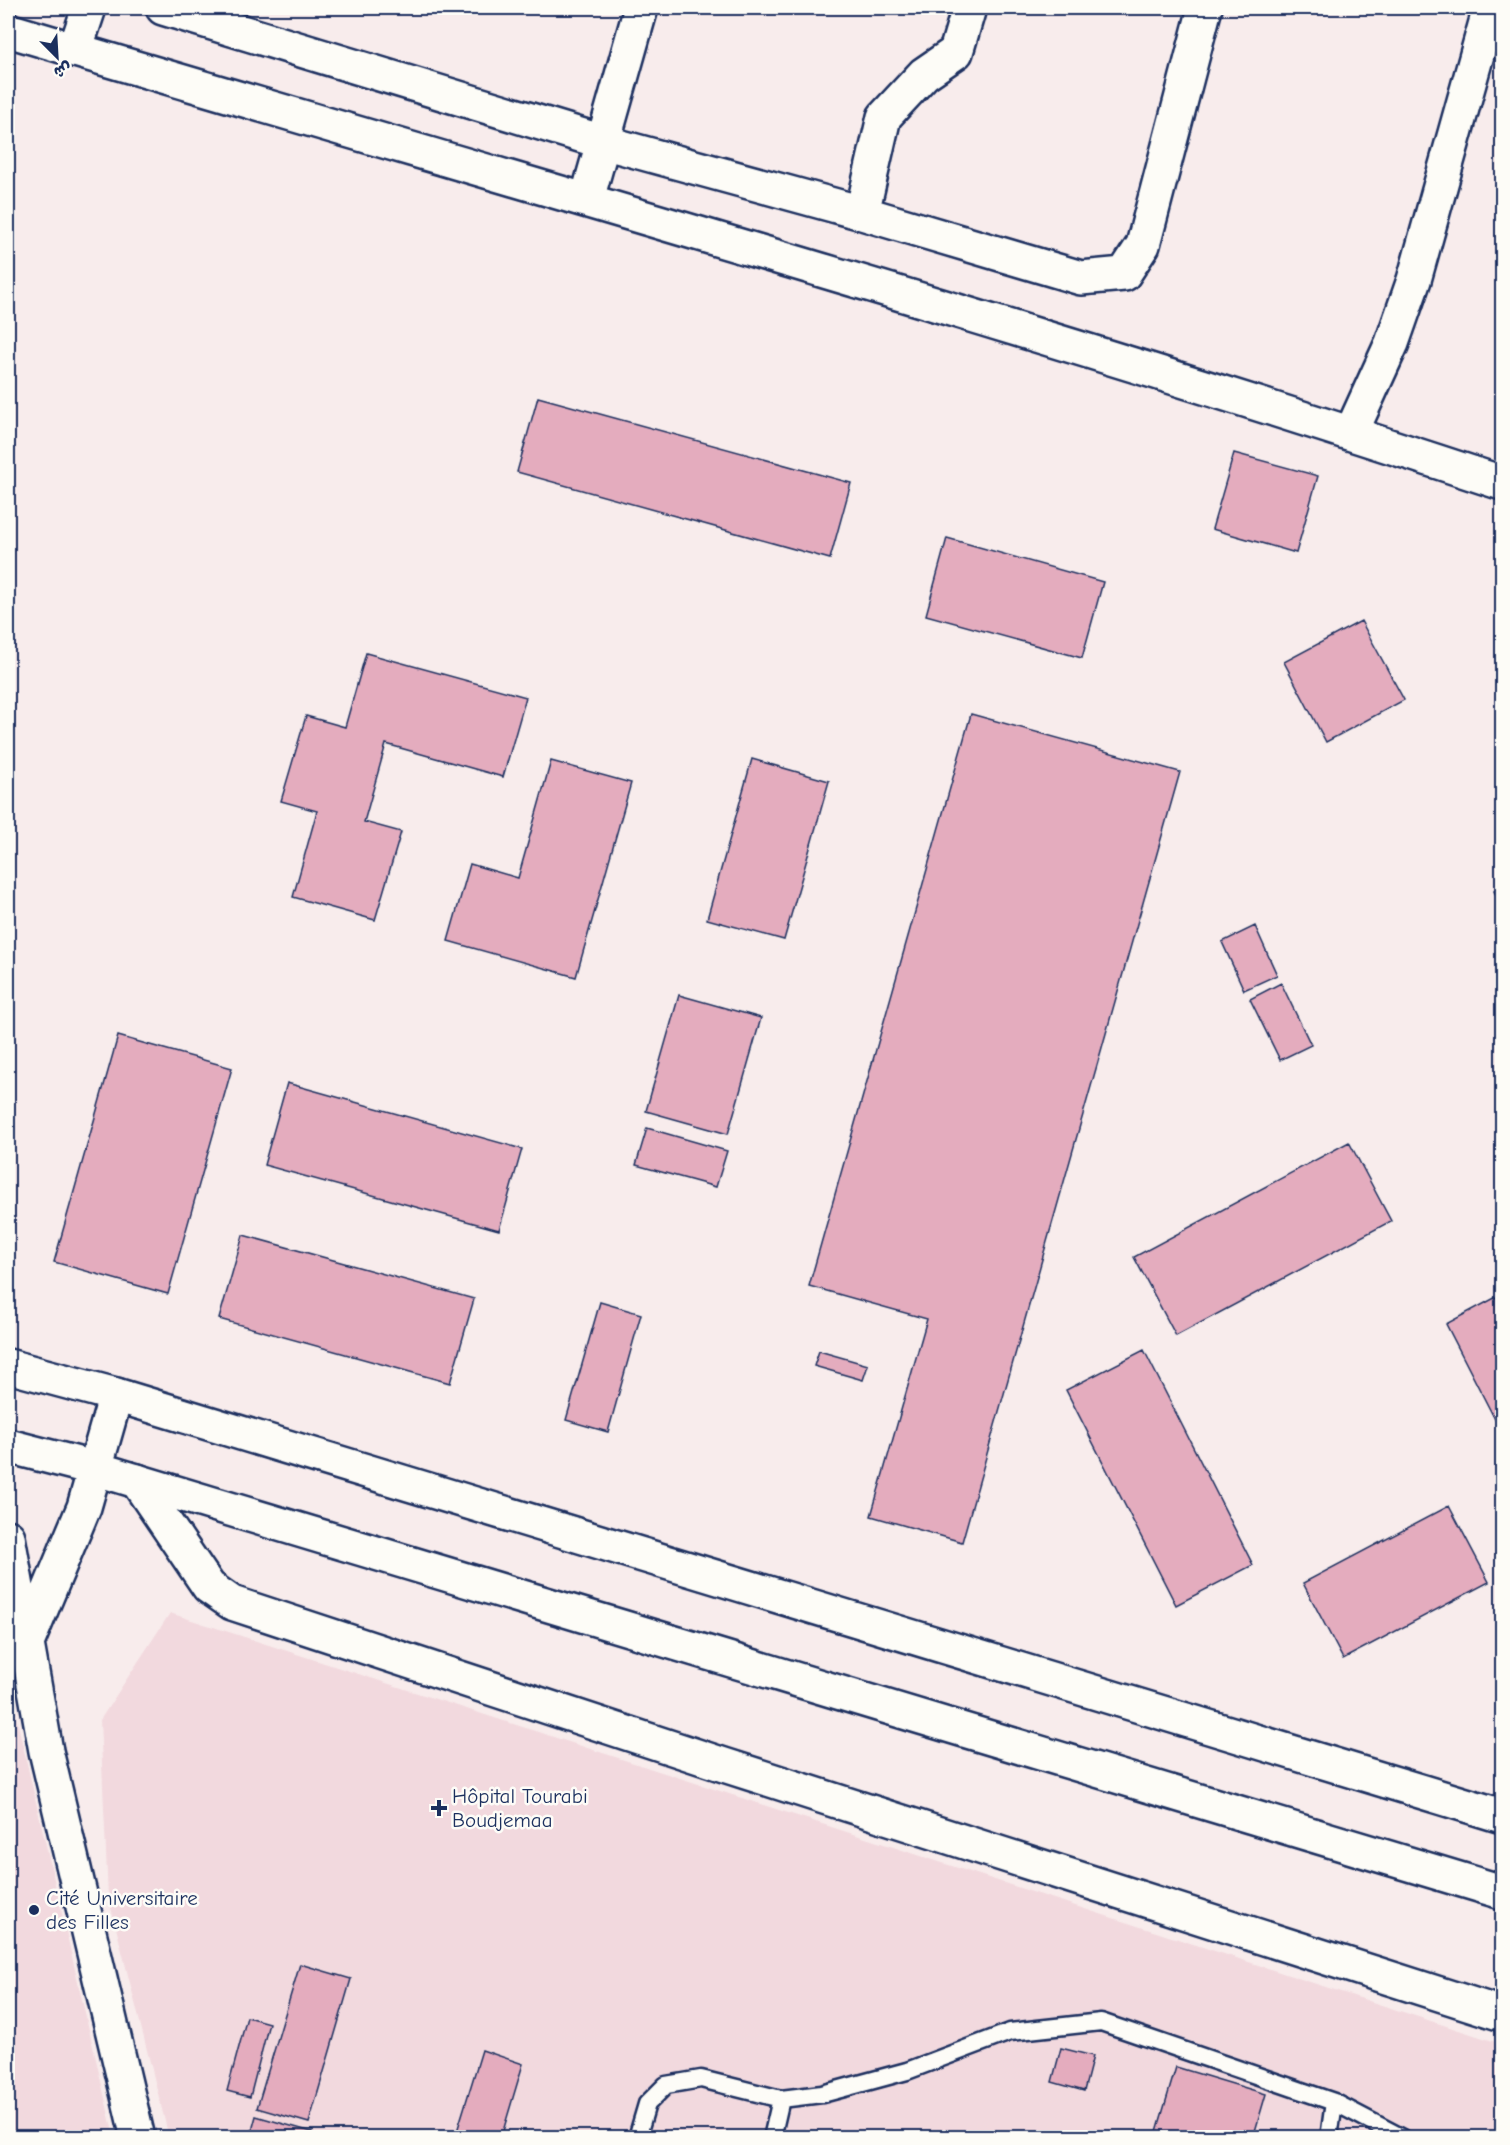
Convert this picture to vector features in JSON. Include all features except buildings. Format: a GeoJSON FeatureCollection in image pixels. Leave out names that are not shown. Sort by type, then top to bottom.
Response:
{"type":"FeatureCollection","features":[{"type":"Feature","properties":{"kind":"street"},"geometry":{"type":"LineString","coordinates":[[75,50],[89,8]]}},
{"type":"Feature","properties":{"kind":"street"},"geometry":{"type":"LineString","coordinates":[[163,8],[603,142],[862,213],[1081,278],[1124,274],[1143,244],[1205,8]]}},
{"type":"Feature","properties":{"kind":"street"},"geometry":{"type":"LineString","coordinates":[[587,199],[641,8]]}},
{"type":"Feature","properties":{"kind":"street"},"geometry":{"type":"LineString","coordinates":[[862,213],[884,117],[924,74],[956,52],[969,8]]}},
{"type":"Feature","properties":{"kind":"street"},"geometry":{"type":"LineString","coordinates":[[1351,433],[1392,343],[1410,290],[1490,8]]}},
{"type":"Feature","properties":{"kind":"street"},"geometry":{"type":"LineString","coordinates":[[8,30],[587,199],[1351,433],[1503,483]]}},
{"type":"Feature","properties":{"kind":"street"},"geometry":{"type":"LineString","coordinates":[[9,1370],[116,1395],[1503,1816]]}},
{"type":"Feature","properties":{"kind":"street"},"geometry":{"type":"LineString","coordinates":[[28,1641],[84,1507],[97,1469],[116,1395]]}},
{"type":"Feature","properties":{"kind":"street"},"geometry":{"type":"LineString","coordinates":[[8,1446],[97,1469],[1503,1892]]}},
{"type":"Feature","properties":{"kind":"street"},"geometry":{"type":"LineString","coordinates":[[136,1481],[209,1587],[232,1603],[735,1768],[1503,2014]]}},
{"type":"Feature","properties":{"kind":"street"},"geometry":{"type":"LineString","coordinates":[[8,1537],[46,1751],[138,2138]]}},
{"type":"Feature","properties":{"kind":"lane"},"geometry":{"type":"LineString","coordinates":[[637,2138],[647,2104],[666,2085],[701,2079],[781,2099],[822,2094],[907,2071],[1010,2032],[1101,2022],[1334,2102],[1403,2138]]}},
{"type":"Feature","properties":{"kind":"lane"},"geometry":{"type":"LineString","coordinates":[[772,2138],[781,2099]]}},
{"type":"Feature","properties":{"kind":"lane"},"geometry":{"type":"LineString","coordinates":[[1329,2138],[1334,2102]]}},
{"type":"Feature","properties":{"kind":"shaded area","name":"Hôpital Tourabi Boudjemaa"},"geometry":{"type":"Polygon","coordinates":[[[170,1613],[1502,2044],[1502,2137],[169,2137],[108,1896],[100,1720],[170,1613]]]}},
{"type":"Feature","properties":{"kind":"shaded area","name":"Cité Universitaire des Filles"},"geometry":{"type":"Polygon","coordinates":[[[8,1682],[114,2137],[8,2137],[8,1682]]]}},
{"type":"Feature","properties":{"kind":"place","name":"Hôpital Tourabi Boudjemaa"},"geometry":{"type":"Point","coordinates":[439,1808]}},
{"type":"Feature","properties":{"kind":"place","name":"Cité Universitaire des Filles"},"geometry":{"type":"Point","coordinates":[34,1910]}}]}
